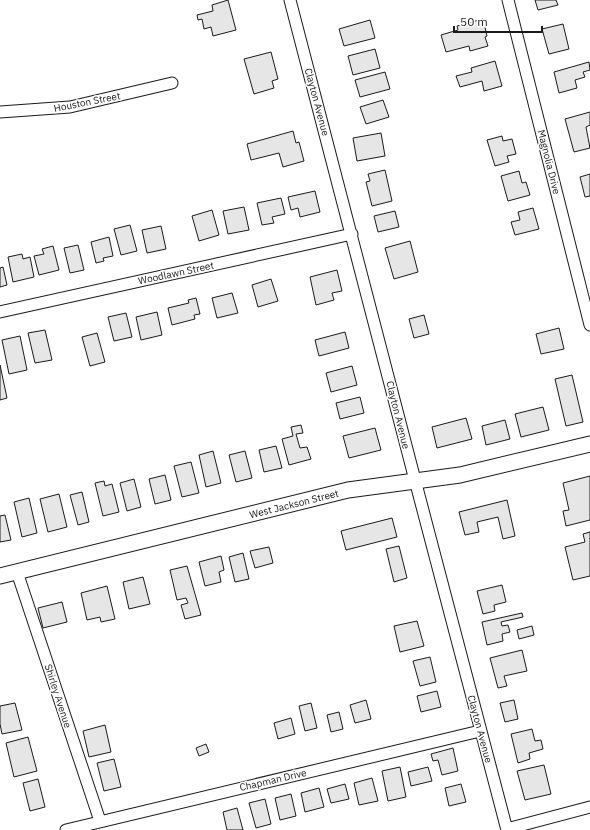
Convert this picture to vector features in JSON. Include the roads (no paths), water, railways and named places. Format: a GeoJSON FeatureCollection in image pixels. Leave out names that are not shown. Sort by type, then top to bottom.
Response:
{"type":"FeatureCollection","features":[{"type":"Feature","properties":{"kind":"street","name":"Clayton Avenue"},"geometry":{"type":"LineString","coordinates":[[290,0],[352,234],[414,480],[507,830]]}},
{"type":"Feature","properties":{"kind":"street","name":"Magnolia Drive"},"geometry":{"type":"LineString","coordinates":[[508,0],[590,325]]}},
{"type":"Feature","properties":{"kind":"street","name":"Houston Street"},"geometry":{"type":"LineString","coordinates":[[0,112],[70,107],[172,83]]}},
{"type":"Feature","properties":{"kind":"street","name":"Woodlawn Street"},"geometry":{"type":"LineString","coordinates":[[0,312],[352,234]]}},
{"type":"Feature","properties":{"kind":"street","name":"West Jackson Street"},"geometry":{"type":"LineString","coordinates":[[0,576],[348,490],[460,475],[590,444]]}},
{"type":"Feature","properties":{"kind":"street","name":"Shirley Avenue"},"geometry":{"type":"LineString","coordinates":[[17,572],[100,821]]}},
{"type":"Feature","properties":{"kind":"street","name":"Chapman Drive"},"geometry":{"type":"LineString","coordinates":[[66,830],[480,731]]}},
{"type":"Feature","properties":{"kind":"street"},"geometry":{"type":"LineString","coordinates":[[507,830],[590,807]]}}]}
